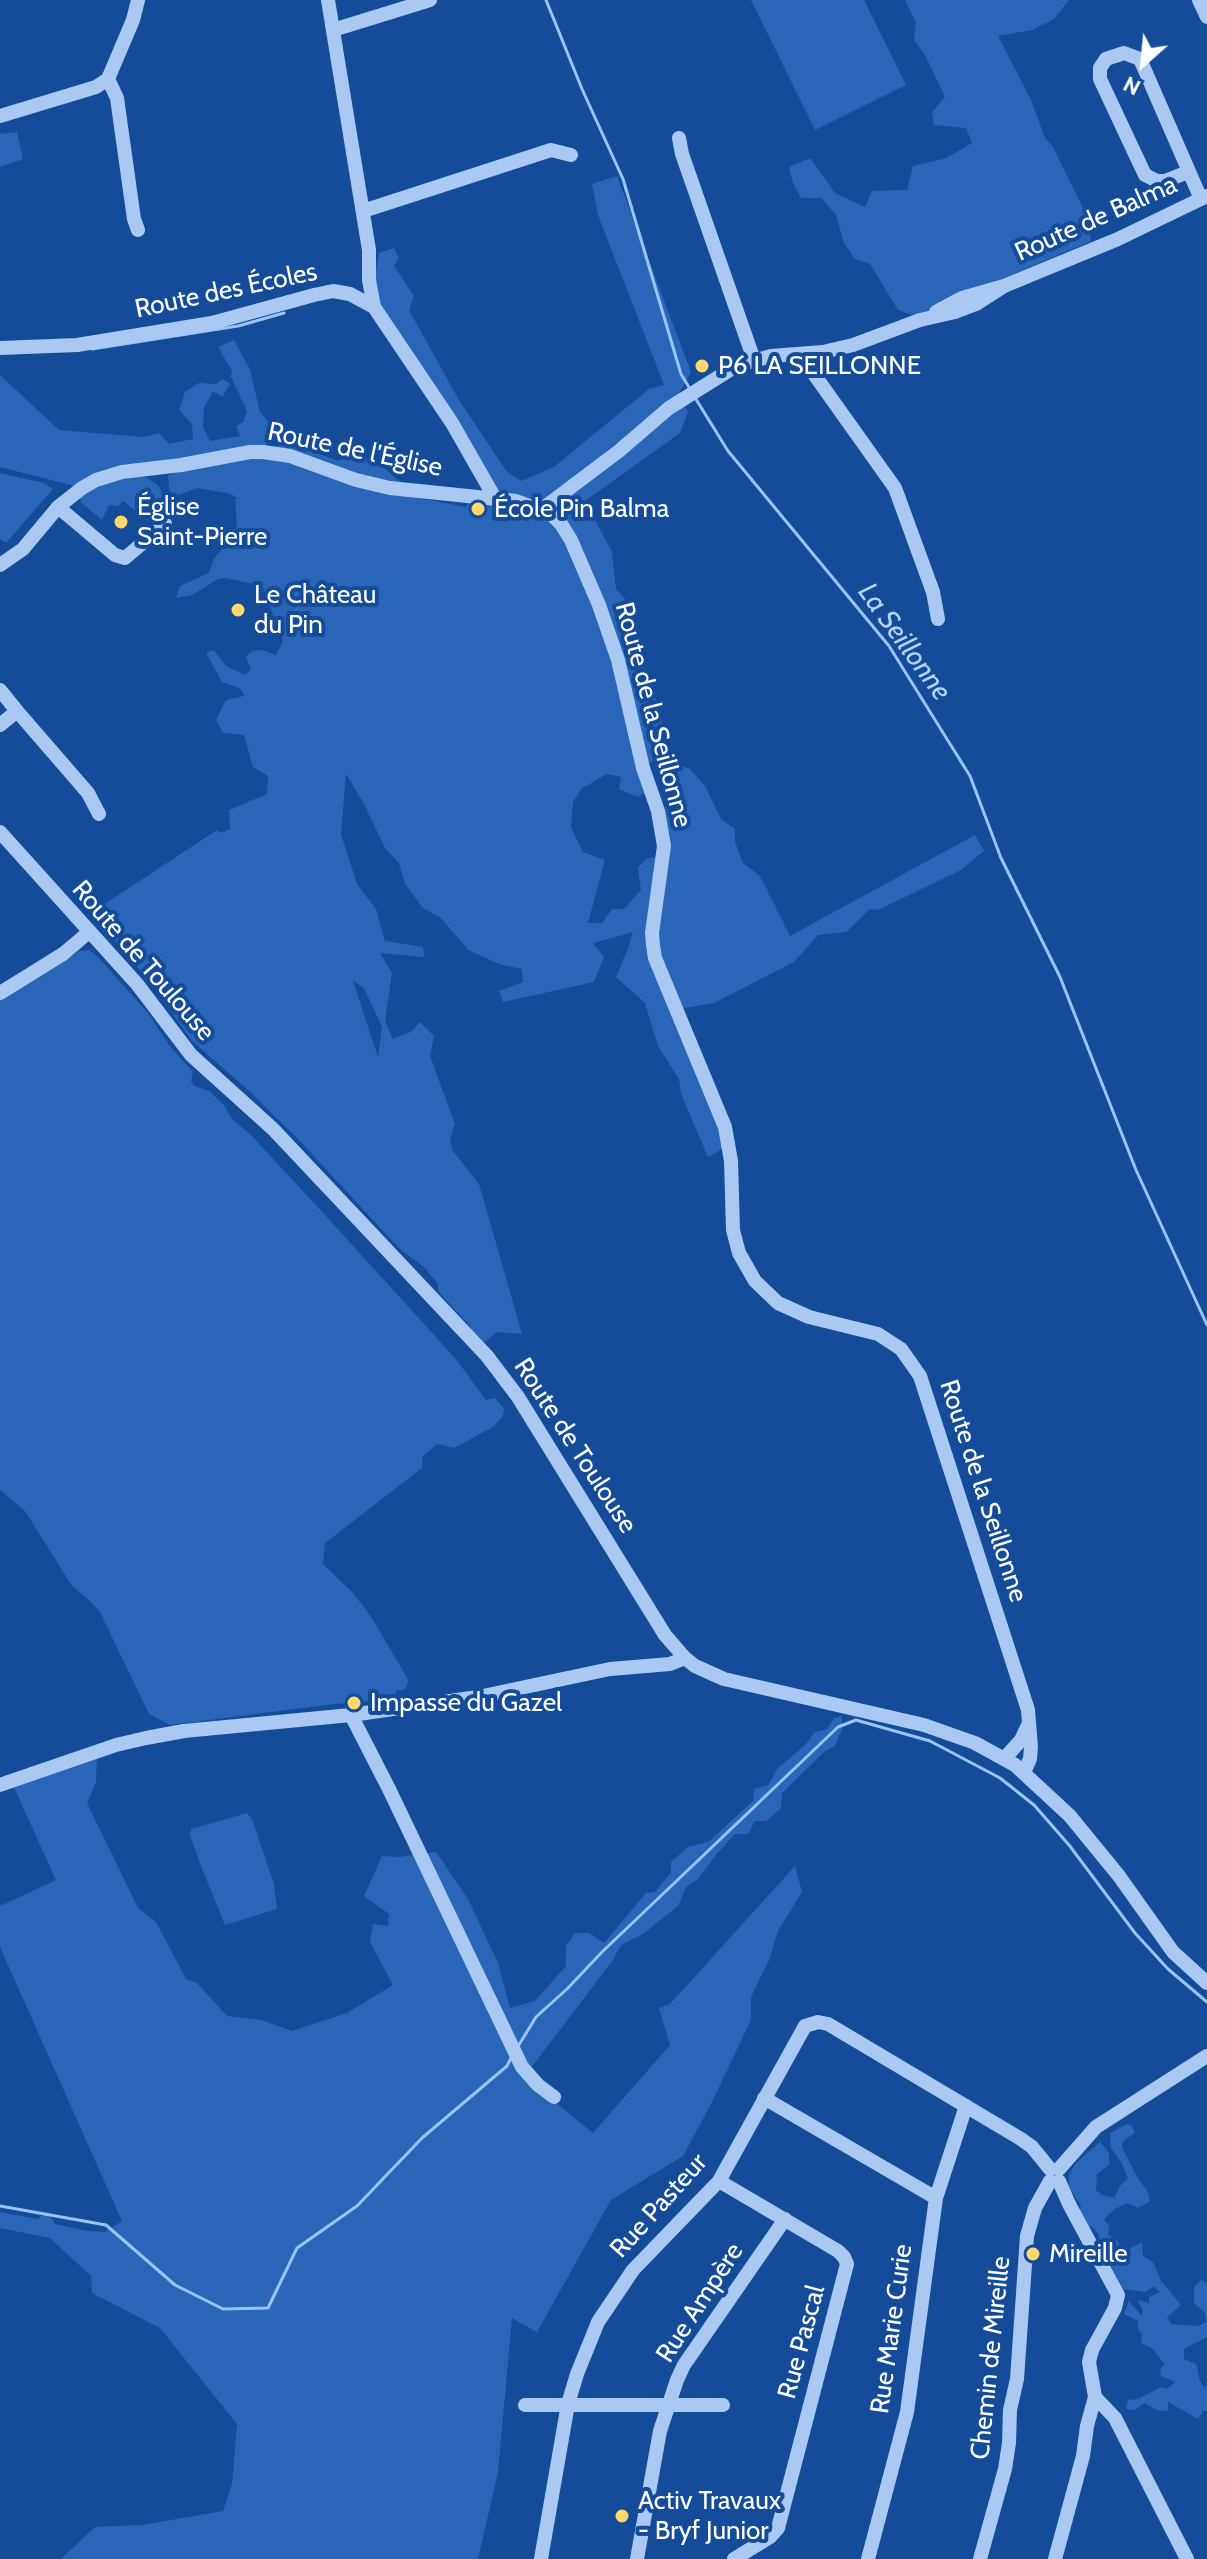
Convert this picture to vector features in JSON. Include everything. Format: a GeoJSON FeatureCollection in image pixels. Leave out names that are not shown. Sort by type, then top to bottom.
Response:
{"type":"FeatureCollection","features":[{"type":"Feature","properties":{"kind":"street"},"geometry":{"type":"LineString","coordinates":[[328,0],[369,250],[369,280],[374,307]]}},
{"type":"Feature","properties":{"kind":"street"},"geometry":{"type":"LineString","coordinates":[[333,30],[430,0]]}},
{"type":"Feature","properties":{"kind":"street"},"geometry":{"type":"LineString","coordinates":[[1199,0],[1207,17]]}},
{"type":"Feature","properties":{"kind":"street"},"geometry":{"type":"LineString","coordinates":[[0,116],[96,87],[108,79],[139,2]]}},
{"type":"Feature","properties":{"kind":"street"},"geometry":{"type":"LineString","coordinates":[[1188,172],[1157,181],[1142,171],[1100,79],[1100,68],[1106,59],[1124,53],[1140,59],[1188,172],[1204,197]]}},
{"type":"Feature","properties":{"kind":"street"},"geometry":{"type":"LineString","coordinates":[[108,79],[117,98],[138,230]]}},
{"type":"Feature","properties":{"kind":"street"},"geometry":{"type":"LineString","coordinates":[[679,138],[754,360]]}},
{"type":"Feature","properties":{"kind":"street"},"geometry":{"type":"LineString","coordinates":[[363,211],[551,150],[571,155]]}},
{"type":"Feature","properties":{"kind":"street","name":"Route de Balma"},"geometry":{"type":"LineString","coordinates":[[542,509],[682,399],[736,366],[771,356],[853,345],[920,320],[962,298],[1004,286],[1118,239],[1204,197]]}},
{"type":"Feature","properties":{"kind":"street"},"geometry":{"type":"LineString","coordinates":[[350,294],[369,280]]}},
{"type":"Feature","properties":{"kind":"street","name":"Route des Écoles"},"geometry":{"type":"LineString","coordinates":[[0,348],[77,345],[212,323],[333,291],[350,294],[374,307],[452,423],[496,500]]}},
{"type":"Feature","properties":{"kind":"street"},"geometry":{"type":"LineString","coordinates":[[809,353],[811,370],[895,488],[933,592],[938,619]]}},
{"type":"Feature","properties":{"kind":"street","name":"Route de l'Église"},"geometry":{"type":"LineString","coordinates":[[0,565],[23,549],[58,507],[82,488],[112,475],[263,452],[290,456],[356,480],[390,488],[516,501],[542,509]]}},
{"type":"Feature","properties":{"kind":"street"},"geometry":{"type":"LineString","coordinates":[[58,507],[115,555],[125,558],[165,524]]}},
{"type":"Feature","properties":{"kind":"street","name":"Route de la Seillonne"},"geometry":{"type":"LineString","coordinates":[[542,509],[551,514],[566,532],[599,605],[618,660],[643,768],[658,811],[664,846],[652,933],[655,958],[725,1127],[731,1161],[733,1230],[739,1253],[755,1281],[778,1303],[809,1317],[878,1334],[901,1349],[911,1361],[927,1394],[1028,1710],[1032,1733],[1030,1759],[1024,1772]]}},
{"type":"Feature","properties":{"kind":"street"},"geometry":{"type":"LineString","coordinates":[[0,690],[88,793],[99,814]]}},
{"type":"Feature","properties":{"kind":"street"},"geometry":{"type":"LineString","coordinates":[[0,725],[17,711]]}},
{"type":"Feature","properties":{"kind":"street","name":"Route de Toulouse"},"geometry":{"type":"LineString","coordinates":[[0,823],[26,861]]}},
{"type":"Feature","properties":{"kind":"street","name":"Route de Toulouse"},"geometry":{"type":"LineString","coordinates":[[0,832],[137,984],[191,1055],[273,1129],[504,1376],[665,1635],[685,1658],[724,1679],[924,1725],[965,1739],[1004,1759],[1024,1772],[1070,1816],[1155,1924],[1173,1952],[1207,1983]]}},
{"type":"Feature","properties":{"kind":"street"},"geometry":{"type":"LineString","coordinates":[[0,993],[49,964],[89,932]]}},
{"type":"Feature","properties":{"kind":"street"},"geometry":{"type":"LineString","coordinates":[[0,1785],[116,1745],[146,1738],[478,1697],[610,1669],[670,1664],[685,1658]]}},
{"type":"Feature","properties":{"kind":"street"},"geometry":{"type":"LineString","coordinates":[[351,1715],[517,2056],[530,2076],[554,2097]]}},
{"type":"Feature","properties":{"kind":"street"},"geometry":{"type":"LineString","coordinates":[[1004,1759],[1021,1740],[1029,1723]]}},
{"type":"Feature","properties":{"kind":"street","name":"Route de Toulouse"},"geometry":{"type":"LineString","coordinates":[[1155,1924],[1207,1972]]}},
{"type":"Feature","properties":{"kind":"street","name":"Rue Pasteur"},"geometry":{"type":"LineString","coordinates":[[541,2559],[568,2404],[598,2322],[633,2270],[719,2181],[799,2034],[810,2023],[828,2024],[966,2106]]}},
{"type":"Feature","properties":{"kind":"street","name":"Chemin de Mireille"},"geometry":{"type":"LineString","coordinates":[[980,2559],[1005,2469],[1010,2410],[1017,2379],[1027,2242],[1035,2208],[1054,2175],[1096,2127],[1207,2056]]}},
{"type":"Feature","properties":{"kind":"street"},"geometry":{"type":"LineString","coordinates":[[764,2098],[936,2198]]}},
{"type":"Feature","properties":{"kind":"street"},"geometry":{"type":"LineString","coordinates":[[966,2106],[1032,2147],[1054,2175],[1118,2295],[1115,2308],[1092,2350],[1089,2362],[1095,2397],[1083,2456],[1055,2559]]}},
{"type":"Feature","properties":{"kind":"street","name":"Rue Marie Curie"},"geometry":{"type":"LineString","coordinates":[[868,2559],[907,2412],[936,2198],[966,2106]]}},
{"type":"Feature","properties":{"kind":"street","name":"Rue Pascal"},"geometry":{"type":"LineString","coordinates":[[719,2181],[838,2251],[847,2264],[778,2528],[770,2537],[734,2559]]}},
{"type":"Feature","properties":{"kind":"street"},"geometry":{"type":"LineString","coordinates":[[1035,2208],[1043,2203],[1069,2204]]}},
{"type":"Feature","properties":{"kind":"street","name":"Rue Ampère"},"geometry":{"type":"LineString","coordinates":[[637,2559],[660,2431],[684,2365],[785,2219]]}},
{"type":"Feature","properties":{"kind":"street"},"geometry":{"type":"LineString","coordinates":[[1095,2397],[1115,2418],[1187,2559]]}},
{"type":"Feature","properties":{"kind":"street"},"geometry":{"type":"LineString","coordinates":[[525,2405],[723,2405]]}},
{"type":"Feature","properties":{"kind":"shaded area"},"geometry":{"type":"Polygon","coordinates":[[[751,0],[864,0],[906,85],[815,130],[751,0]]]}},
{"type":"Feature","properties":{"kind":"shaded area"},"geometry":{"type":"Polygon","coordinates":[[[905,0],[1069,0],[1054,19],[1032,30],[998,36],[1031,100],[1045,138],[1053,147],[1087,216],[1091,241],[915,316],[898,310],[870,264],[855,259],[844,243],[836,215],[821,198],[801,198],[789,167],[810,158],[835,193],[865,207],[872,191],[907,190],[913,166],[946,158],[972,143],[966,128],[934,125],[932,112],[945,97],[925,55],[914,40],[916,23],[905,0]]]}},
{"type":"Feature","properties":{"kind":"shaded area"},"geometry":{"type":"Polygon","coordinates":[[[17,132],[23,159],[0,167],[0,134],[17,132]]]}},
{"type":"Feature","properties":{"kind":"shaded area"},"geometry":{"type":"Polygon","coordinates":[[[617,176],[691,372],[678,395],[688,412],[680,433],[585,501],[612,552],[616,589],[625,599],[631,634],[637,635],[643,664],[662,716],[662,743],[657,758],[640,770],[647,792],[638,797],[619,789],[621,777],[607,774],[581,789],[573,802],[571,827],[583,852],[605,860],[588,923],[602,923],[612,909],[624,909],[641,890],[638,868],[646,859],[669,854],[665,810],[675,762],[690,769],[705,786],[721,819],[735,829],[735,842],[743,863],[760,876],[790,936],[975,835],[984,851],[961,870],[878,910],[870,909],[846,932],[818,935],[794,962],[714,1003],[679,1009],[726,1147],[708,1157],[681,1094],[679,1079],[658,1046],[645,1003],[616,977],[633,932],[593,943],[604,957],[594,982],[503,1002],[499,991],[523,982],[522,969],[499,964],[468,950],[441,918],[423,908],[405,884],[399,863],[385,848],[346,774],[341,834],[357,884],[376,909],[385,941],[423,947],[424,957],[380,953],[392,973],[385,1021],[393,1039],[412,1031],[420,1022],[434,1036],[430,1056],[455,1124],[450,1140],[453,1151],[479,1184],[522,1334],[497,1332],[483,1343],[438,1291],[438,1284],[424,1267],[402,1251],[248,1090],[191,1040],[151,983],[88,915],[217,830],[221,833],[230,829],[229,810],[267,794],[268,776],[253,767],[244,735],[223,733],[216,720],[226,700],[244,696],[243,692],[222,682],[206,653],[214,650],[226,666],[245,675],[251,669],[246,657],[252,651],[262,650],[276,655],[283,641],[262,586],[218,579],[192,595],[176,598],[180,586],[209,573],[214,559],[234,534],[237,524],[235,499],[238,498],[197,488],[170,498],[168,475],[182,471],[149,466],[126,464],[79,487],[0,467],[0,375],[59,430],[144,437],[159,433],[169,444],[193,439],[192,424],[179,410],[185,392],[199,383],[216,384],[223,379],[230,384],[222,397],[213,391],[204,408],[203,427],[210,441],[240,436],[236,426],[243,422],[247,411],[231,377],[232,371],[218,347],[234,340],[250,370],[260,412],[268,421],[278,418],[276,435],[252,458],[299,463],[276,447],[279,440],[339,461],[347,451],[383,467],[419,498],[465,507],[481,492],[481,480],[371,304],[379,253],[394,248],[399,258],[394,266],[414,296],[409,310],[459,400],[507,472],[521,481],[554,467],[649,389],[664,385],[598,215],[592,184],[617,176]],[[353,981],[378,1057],[382,1027],[364,988],[353,981]]]}},
{"type":"Feature","properties":{"kind":"shaded area"},"geometry":{"type":"Polygon","coordinates":[[[0,473],[44,483],[53,489],[6,543],[0,539],[0,473]]]}},
{"type":"Feature","properties":{"kind":"shaded area"},"geometry":{"type":"Polygon","coordinates":[[[137,476],[158,485],[167,502],[149,522],[123,501],[118,506],[109,505],[102,520],[82,503],[80,498],[83,495],[100,485],[137,476]]]}},
{"type":"Feature","properties":{"kind":"shaded area"},"geometry":{"type":"Polygon","coordinates":[[[89,950],[148,1013],[169,1045],[193,1072],[191,1081],[194,1086],[209,1091],[223,1104],[232,1119],[250,1134],[455,1358],[486,1400],[495,1398],[504,1408],[503,1416],[493,1427],[454,1448],[437,1444],[423,1456],[422,1468],[325,1543],[323,1564],[353,1593],[372,1618],[409,1681],[405,1689],[396,1691],[396,1699],[170,1725],[149,1714],[100,1612],[72,1586],[25,1511],[0,1490],[0,999],[79,951],[89,950]]]}},
{"type":"Feature","properties":{"kind":"shaded area"},"geometry":{"type":"Polygon","coordinates":[[[842,1716],[842,1729],[835,1746],[825,1751],[782,1793],[781,1808],[766,1821],[755,1821],[748,1834],[735,1834],[698,1879],[686,1887],[678,1906],[643,1934],[621,1945],[613,1960],[524,2077],[593,2133],[670,2045],[659,2008],[670,2004],[795,1866],[802,1892],[778,1931],[769,1960],[751,1997],[751,2020],[683,2156],[611,2200],[537,2332],[512,2318],[498,2472],[478,2559],[61,2559],[95,2527],[142,2525],[223,2511],[232,2484],[237,2424],[160,2328],[92,2293],[91,2276],[50,2238],[0,2228],[0,2212],[37,2219],[48,2212],[55,2224],[87,2231],[105,2232],[122,2221],[0,1947],[0,1906],[56,1880],[12,1783],[97,1755],[96,1782],[87,1803],[138,1908],[156,1922],[186,1979],[197,1983],[227,2016],[261,2020],[292,2031],[347,2013],[393,1985],[370,1942],[373,1924],[388,1926],[389,1914],[364,1896],[382,1856],[436,1852],[468,1899],[498,1963],[510,2008],[535,2001],[566,1966],[566,1946],[575,1933],[589,1933],[604,1943],[646,1893],[655,1892],[671,1873],[671,1862],[688,1847],[708,1842],[753,1801],[754,1789],[768,1785],[778,1768],[815,1732],[827,1729],[834,1718],[842,1716]]]}},
{"type":"Feature","properties":{"kind":"shaded area"},"geometry":{"type":"Polygon","coordinates":[[[247,1813],[252,1819],[274,1884],[277,1909],[225,1925],[190,1835],[191,1829],[247,1813]]]}},
{"type":"Feature","properties":{"kind":"shaded area"},"geometry":{"type":"Polygon","coordinates":[[[1127,2124],[1132,2126],[1135,2133],[1123,2141],[1122,2147],[1150,2201],[1138,2208],[1127,2203],[1104,2219],[1109,2226],[1108,2235],[1117,2240],[1124,2252],[1142,2242],[1143,2256],[1153,2262],[1161,2281],[1181,2305],[1167,2317],[1171,2324],[1199,2326],[1206,2322],[1205,2313],[1194,2303],[1194,2287],[1201,2280],[1207,2283],[1207,2337],[1184,2349],[1184,2359],[1196,2364],[1203,2387],[1207,2385],[1207,2411],[1203,2411],[1198,2419],[1168,2402],[1168,2411],[1157,2410],[1144,2403],[1135,2410],[1126,2409],[1128,2400],[1138,2399],[1161,2387],[1167,2389],[1175,2382],[1161,2376],[1160,2369],[1165,2365],[1152,2348],[1141,2343],[1138,2321],[1124,2314],[1129,2301],[1141,2315],[1143,2312],[1138,2300],[1149,2303],[1149,2297],[1160,2292],[1154,2286],[1145,2292],[1123,2289],[1102,2249],[1098,2233],[1092,2226],[1088,2227],[1078,2214],[1081,2206],[1069,2187],[1069,2174],[1076,2163],[1100,2142],[1109,2153],[1109,2165],[1097,2174],[1096,2190],[1114,2198],[1128,2178],[1111,2148],[1110,2133],[1127,2124]]]}},
{"type":"Feature","properties":{"kind":"waterway","name":"La Seillonne"},"geometry":{"type":"LineString","coordinates":[[546,0],[623,179],[681,374],[690,389]]}},
{"type":"Feature","properties":{"kind":"waterway"},"geometry":{"type":"LineString","coordinates":[[92,349],[238,326],[284,313]]}},
{"type":"Feature","properties":{"kind":"waterway","name":"La Seillonne"},"geometry":{"type":"LineString","coordinates":[[694,396],[728,451],[889,646],[970,776],[1001,858],[1060,977],[1136,1170],[1207,1325]]}},
{"type":"Feature","properties":{"kind":"waterway"},"geometry":{"type":"LineString","coordinates":[[517,2048],[536,2017],[602,1952],[838,1727],[856,1720],[930,1741],[1000,1778],[1034,1805],[1069,1845],[1135,1933],[1168,1969],[1207,2002]]}},
{"type":"Feature","properties":{"kind":"waterway"},"geometry":{"type":"LineString","coordinates":[[0,2206],[106,2225],[175,2285],[223,2309],[268,2308],[297,2248],[357,2206],[422,2138],[507,2066],[511,2058]]}},
{"type":"Feature","properties":{"kind":"place","name":"P6 LA SEILLONNE"},"geometry":{"type":"Point","coordinates":[702,366]}},
{"type":"Feature","properties":{"kind":"place","name":"École Pin Balma"},"geometry":{"type":"Point","coordinates":[478,509]}},
{"type":"Feature","properties":{"kind":"place","name":"Église Saint-Pierre"},"geometry":{"type":"Point","coordinates":[121,522]}},
{"type":"Feature","properties":{"kind":"place","name":"Le Château du Pin"},"geometry":{"type":"Point","coordinates":[238,610]}},
{"type":"Feature","properties":{"kind":"place","name":"Impasse du Gazel"},"geometry":{"type":"Point","coordinates":[354,1703]}},
{"type":"Feature","properties":{"kind":"place","name":"Mireille"},"geometry":{"type":"Point","coordinates":[1033,2254]}},
{"type":"Feature","properties":{"kind":"place","name":"Activ Travaux - Bryf Junior"},"geometry":{"type":"Point","coordinates":[622,2516]}}]}
